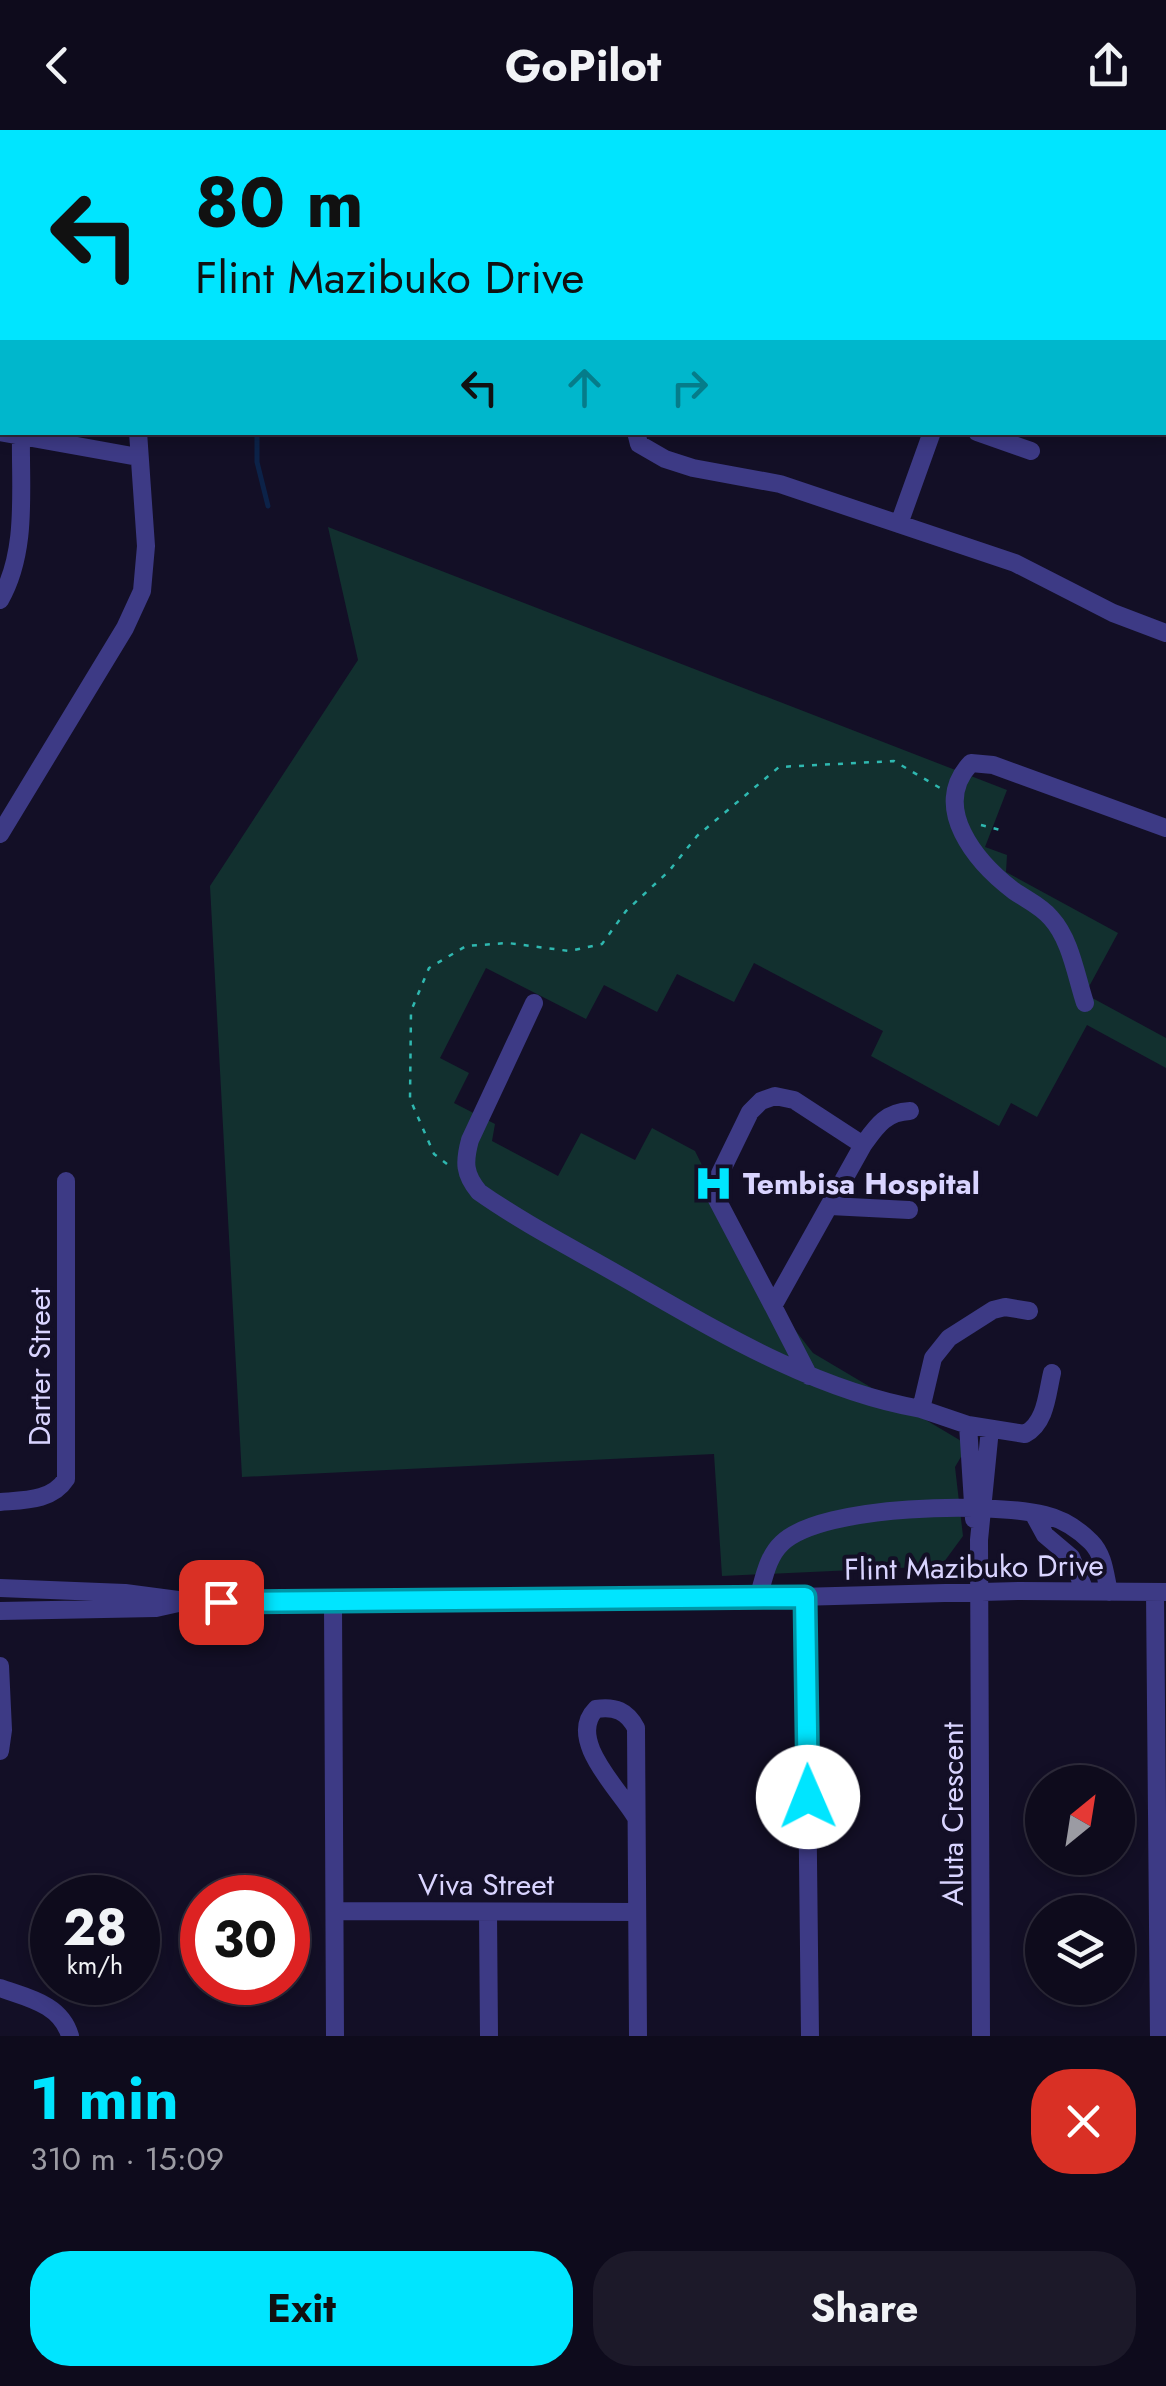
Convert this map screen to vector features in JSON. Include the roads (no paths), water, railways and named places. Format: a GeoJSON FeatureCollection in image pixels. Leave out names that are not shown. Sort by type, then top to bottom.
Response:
{"type":"FeatureCollection","features":[{"type":"Feature","properties":{"kind":"street"},"geometry":{"type":"LineString","coordinates":[[15,435],[138,457]]}},
{"type":"Feature","properties":{"kind":"street"},"geometry":{"type":"LineString","coordinates":[[0,834],[135,611],[142,591],[146,546],[138,435]]}},
{"type":"Feature","properties":{"kind":"street"},"geometry":{"type":"LineString","coordinates":[[637,435],[639,444],[664,459],[780,484],[900,524],[1015,564],[1113,614],[1166,632]]}},
{"type":"Feature","properties":{"kind":"street"},"geometry":{"type":"LineString","coordinates":[[900,524],[931,435]]}},
{"type":"Feature","properties":{"kind":"street"},"geometry":{"type":"LineString","coordinates":[[985,435],[1030,451]]}},
{"type":"Feature","properties":{"kind":"street"},"geometry":{"type":"LineString","coordinates":[[0,600],[14,571],[18,551],[20,436]]}},
{"type":"Feature","properties":{"kind":"street"},"geometry":{"type":"LineString","coordinates":[[1085,1003],[1058,927],[1043,910],[1002,880],[974,849],[956,820],[955,799],[967,766],[978,762],[1022,774],[1166,828]]}},
{"type":"Feature","properties":{"kind":"street"},"geometry":{"type":"LineString","coordinates":[[534,1004],[470,1140],[464,1162],[469,1180],[488,1199],[687,1314],[809,1376],[856,1394],[1014,1434],[1032,1430],[1042,1418],[1052,1373]]}},
{"type":"Feature","properties":{"kind":"street"},"geometry":{"type":"LineString","coordinates":[[809,1376],[712,1190],[750,1112],[761,1101],[776,1096],[794,1100],[863,1145]]}},
{"type":"Feature","properties":{"kind":"street"},"geometry":{"type":"LineString","coordinates":[[773,1306],[863,1145],[890,1114],[910,1111]]}},
{"type":"Feature","properties":{"kind":"street","name":"Darter Street"},"geometry":{"type":"LineString","coordinates":[[0,1502],[47,1496],[56,1492],[66,1479],[66,1181]]}},
{"type":"Feature","properties":{"kind":"street"},"geometry":{"type":"LineString","coordinates":[[830,1206],[909,1210]]}},
{"type":"Feature","properties":{"kind":"street"},"geometry":{"type":"LineString","coordinates":[[921,1410],[933,1358],[950,1338],[993,1310],[1005,1307],[1029,1311]]}},
{"type":"Feature","properties":{"kind":"street"},"geometry":{"type":"LineString","coordinates":[[968,1425],[978,1509]]}},
{"type":"Feature","properties":{"kind":"street"},"geometry":{"type":"LineString","coordinates":[[978,1509],[990,1429]]}},
{"type":"Feature","properties":{"kind":"street"},"geometry":{"type":"LineString","coordinates":[[758,1598],[774,1554],[791,1536],[856,1518],[919,1508],[1033,1513],[1066,1524],[1089,1540],[1101,1558],[1109,1592]]}},
{"type":"Feature","properties":{"kind":"street","name":"Aluta Crescent"},"geometry":{"type":"LineString","coordinates":[[978,1509],[982,2036]]}},
{"type":"Feature","properties":{"kind":"street"},"geometry":{"type":"LineString","coordinates":[[1033,1513],[1045,1535],[1071,1557],[1085,1591]]}},
{"type":"Feature","properties":{"kind":"street","name":"Flint Mazibuko Drive"},"geometry":{"type":"LineString","coordinates":[[0,1588],[166,1596],[183,1602],[333,1604],[978,1591],[1161,1592]]}},
{"type":"Feature","properties":{"kind":"street"},"geometry":{"type":"LineString","coordinates":[[1161,1592],[1162,2035]]}},
{"type":"Feature","properties":{"kind":"street"},"geometry":{"type":"LineString","coordinates":[[805,1597],[810,2036]]}},
{"type":"Feature","properties":{"kind":"street","name":"Flint Mazibuko Drive"},"geometry":{"type":"LineString","coordinates":[[0,1610],[130,1609],[183,1602]]}},
{"type":"Feature","properties":{"kind":"street"},"geometry":{"type":"LineString","coordinates":[[333,1604],[334,2036]]}},
{"type":"Feature","properties":{"kind":"street"},"geometry":{"type":"LineString","coordinates":[[0,1666],[0,1751]]}},
{"type":"Feature","properties":{"kind":"street"},"geometry":{"type":"LineString","coordinates":[[635,1816],[585,1736],[588,1718],[596,1710],[608,1708],[630,1716],[636,1728],[638,2036]]}},
{"type":"Feature","properties":{"kind":"street","name":"Viva Street"},"geometry":{"type":"LineString","coordinates":[[335,1910],[637,1912]]}},
{"type":"Feature","properties":{"kind":"street"},"geometry":{"type":"LineString","coordinates":[[488,1912],[489,2036]]}},
{"type":"Feature","properties":{"kind":"street"},"geometry":{"type":"LineString","coordinates":[[0,1988],[57,2012],[70,2036]]}},
{"type":"Feature","properties":{"kind":"waterway"},"geometry":{"type":"LineString","coordinates":[[257,435],[257,462],[268,506]]}},
{"type":"Feature","properties":{"kind":"place","name":"Tembisa Hospital"},"geometry":{"type":"Point","coordinates":[713,1183]}}]}
